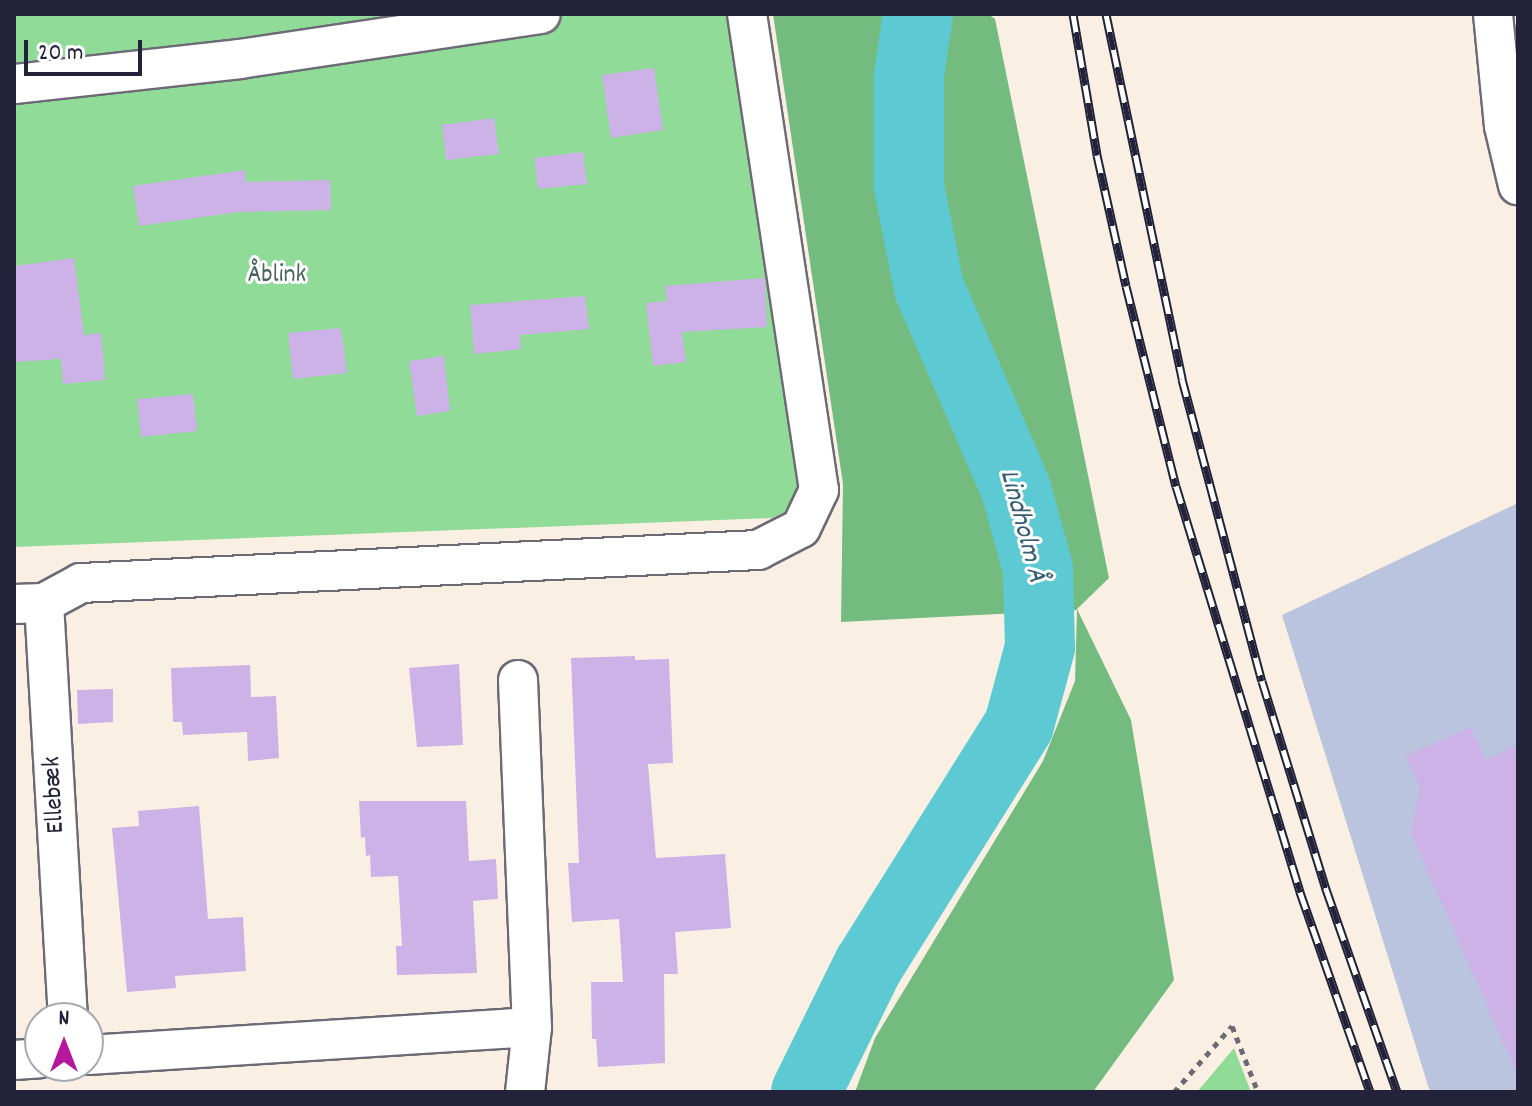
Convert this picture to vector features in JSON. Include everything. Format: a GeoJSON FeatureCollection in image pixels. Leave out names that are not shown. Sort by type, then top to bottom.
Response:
{"type":"FeatureCollection","features":[{"type":"Feature","properties":{"kind":"street"},"geometry":{"type":"LineString","coordinates":[[14,84],[240,59],[541,14]]}},
{"type":"Feature","properties":{"kind":"street"},"geometry":{"type":"LineString","coordinates":[[29,603],[81,583],[758,550],[801,528],[819,490],[747,14]]}},
{"type":"Feature","properties":{"kind":"street"},"geometry":{"type":"LineString","coordinates":[[1493,14],[1504,126],[1518,185]]}},
{"type":"Feature","properties":{"kind":"street","name":"Ellebæk"},"geometry":{"type":"LineString","coordinates":[[29,603],[66,1002]]}},
{"type":"Feature","properties":{"kind":"street"},"geometry":{"type":"LineString","coordinates":[[518,680],[532,1027],[525,1092]]}},
{"type":"Feature","properties":{"kind":"street"},"geometry":{"type":"LineString","coordinates":[[104,1054],[532,1027]]}},
{"type":"Feature","properties":{"kind":"path"},"geometry":{"type":"LineString","coordinates":[[1174,1092],[1232,1026],[1258,1092]]}},
{"type":"Feature","properties":{"kind":"shaded area"},"geometry":{"type":"Polygon","coordinates":[[[1518,503],[1518,1092],[1430,1092],[1282,615],[1518,503]]]}},
{"type":"Feature","properties":{"kind":"green space","name":"Åblink"},"geometry":{"type":"Polygon","coordinates":[[[14,14],[732,14],[802,495],[792,508],[773,518],[14,547],[14,14]]]}},
{"type":"Feature","properties":{"kind":"green space"},"geometry":{"type":"Polygon","coordinates":[[[773,14],[988,14],[995,19],[1109,578],[1077,609],[1131,720],[1174,980],[1093,1092],[855,1092],[875,1038],[1043,761],[1075,681],[1077,610],[841,622],[843,484],[773,14]]]}},
{"type":"Feature","properties":{"kind":"green space"},"geometry":{"type":"Polygon","coordinates":[[[1234,1048],[1251,1092],[1197,1092],[1234,1048]]]}},
{"type":"Feature","properties":{"kind":"building"},"geometry":{"type":"Polygon","coordinates":[[[654,68],[663,130],[611,138],[602,75],[654,68]]]}},
{"type":"Feature","properties":{"kind":"building"},"geometry":{"type":"Polygon","coordinates":[[[494,118],[499,154],[446,160],[442,125],[494,118]]]}},
{"type":"Feature","properties":{"kind":"building"},"geometry":{"type":"Polygon","coordinates":[[[583,152],[587,184],[538,189],[534,158],[583,152]]]}},
{"type":"Feature","properties":{"kind":"building"},"geometry":{"type":"Polygon","coordinates":[[[245,170],[246,182],[330,180],[331,210],[239,212],[139,226],[133,186],[245,170]]]}},
{"type":"Feature","properties":{"kind":"building"},"geometry":{"type":"Polygon","coordinates":[[[74,258],[84,335],[101,333],[105,380],[63,384],[61,359],[14,362],[14,266],[74,258]]]}},
{"type":"Feature","properties":{"kind":"building"},"geometry":{"type":"Polygon","coordinates":[[[765,278],[767,327],[682,332],[686,362],[653,366],[646,303],[667,301],[665,286],[765,278]]]}},
{"type":"Feature","properties":{"kind":"building"},"geometry":{"type":"Polygon","coordinates":[[[585,296],[589,329],[520,335],[521,349],[474,354],[470,305],[585,296]]]}},
{"type":"Feature","properties":{"kind":"building"},"geometry":{"type":"Polygon","coordinates":[[[341,328],[347,373],[293,379],[288,333],[341,328]]]}},
{"type":"Feature","properties":{"kind":"building"},"geometry":{"type":"Polygon","coordinates":[[[444,356],[450,411],[417,416],[409,361],[444,356]]]}},
{"type":"Feature","properties":{"kind":"building"},"geometry":{"type":"Polygon","coordinates":[[[193,394],[197,431],[141,437],[137,399],[193,394]]]}},
{"type":"Feature","properties":{"kind":"building"},"geometry":{"type":"Polygon","coordinates":[[[635,656],[635,660],[669,659],[673,763],[648,764],[656,858],[725,854],[731,928],[675,932],[678,974],[664,974],[665,1063],[598,1067],[596,1039],[592,1039],[591,982],[623,982],[619,919],[572,922],[568,863],[579,863],[571,658],[635,656]]]}},
{"type":"Feature","properties":{"kind":"building"},"geometry":{"type":"Polygon","coordinates":[[[459,664],[463,745],[417,747],[409,668],[459,664]]]}},
{"type":"Feature","properties":{"kind":"building"},"geometry":{"type":"Polygon","coordinates":[[[250,665],[251,697],[276,696],[279,758],[248,761],[247,732],[183,735],[182,722],[173,722],[171,668],[250,665]]]}},
{"type":"Feature","properties":{"kind":"building"},"geometry":{"type":"Polygon","coordinates":[[[113,689],[113,722],[78,724],[77,690],[113,689]]]}},
{"type":"Feature","properties":{"kind":"building"},"geometry":{"type":"Polygon","coordinates":[[[1471,727],[1486,760],[1518,745],[1518,1076],[1411,834],[1420,788],[1406,756],[1471,727]]]}},
{"type":"Feature","properties":{"kind":"building"},"geometry":{"type":"Polygon","coordinates":[[[359,801],[466,801],[469,861],[496,859],[498,899],[473,901],[477,973],[397,975],[396,946],[402,946],[398,876],[371,877],[370,855],[366,856],[365,837],[361,838],[359,801]]]}},
{"type":"Feature","properties":{"kind":"building"},"geometry":{"type":"Polygon","coordinates":[[[199,806],[208,919],[243,917],[246,971],[175,976],[176,988],[127,992],[112,828],[139,826],[138,811],[199,806]]]}},
{"type":"Feature","properties":{"kind":"waterway","name":"Lindholm Å"},"geometry":{"type":"LineString","coordinates":[[806,1092],[868,966],[1019,725],[1040,647],[1038,569],[1016,489],[929,288],[909,187],[909,75],[918,14]]}},
{"type":"Feature","properties":{"kind":"railway"},"geometry":{"type":"LineString","coordinates":[[1073,14],[1097,155],[1176,486],[1300,892],[1370,1092]]}},
{"type":"Feature","properties":{"kind":"railway"},"geometry":{"type":"LineString","coordinates":[[1106,14],[1182,379],[1262,681],[1326,889],[1397,1092]]}}]}
